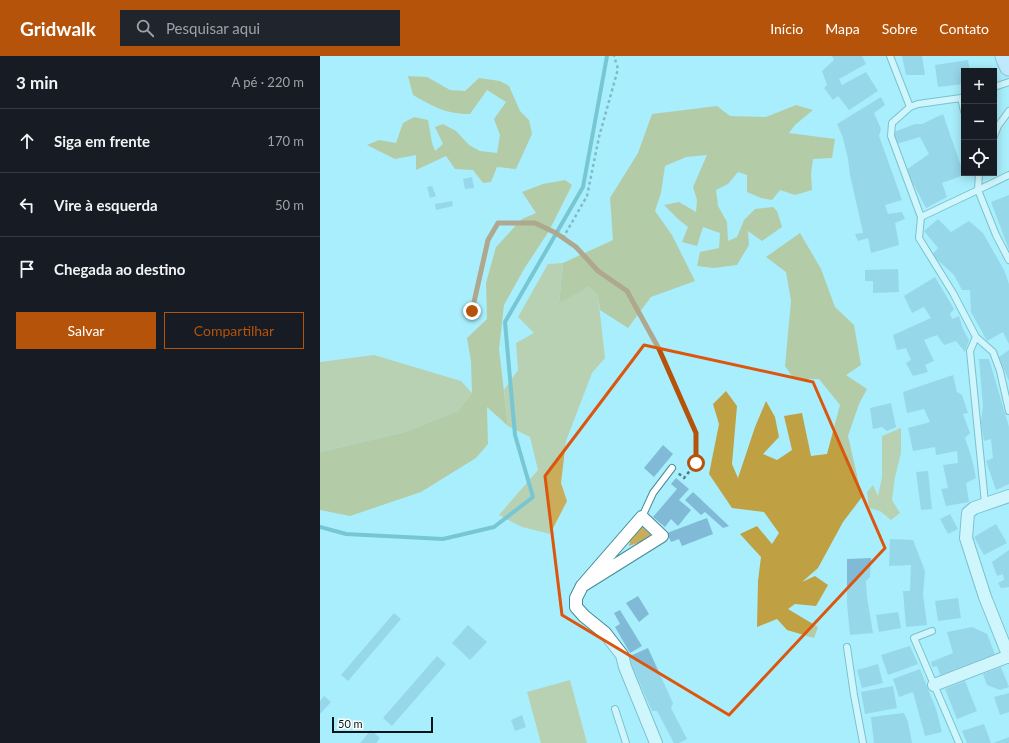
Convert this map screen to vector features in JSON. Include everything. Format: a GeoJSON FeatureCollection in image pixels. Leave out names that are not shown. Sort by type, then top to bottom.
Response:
{"type":"FeatureCollection","features":[{"type":"Feature","properties":{"kind":"main road"},"geometry":{"type":"LineString","coordinates":[[1005,56],[1009,66]]}},
{"type":"Feature","properties":{"kind":"street"},"geometry":{"type":"LineString","coordinates":[[934,685],[1009,657],[985,597],[966,538],[968,513],[974,508],[985,503],[1009,496]]}},
{"type":"Feature","properties":{"kind":"street"},"geometry":{"type":"LineString","coordinates":[[582,586],[662,536],[642,517],[582,586],[576,598],[576,607],[584,616],[605,633],[622,655],[625,667],[656,743]]}},
{"type":"Feature","properties":{"kind":"lane"},"geometry":{"type":"LineString","coordinates":[[890,56],[910,107]]}},
{"type":"Feature","properties":{"kind":"lane"},"geometry":{"type":"LineString","coordinates":[[997,86],[1009,82]]}},
{"type":"Feature","properties":{"kind":"lane"},"geometry":{"type":"LineString","coordinates":[[961,97],[918,104],[910,107],[892,123],[891,136],[921,217],[919,238],[953,293],[976,337],[993,352],[1000,371],[1009,411]]}},
{"type":"Feature","properties":{"kind":"lane"},"geometry":{"type":"LineString","coordinates":[[997,128],[1009,111]]}},
{"type":"Feature","properties":{"kind":"lane"},"geometry":{"type":"LineString","coordinates":[[921,217],[1009,175]]}},
{"type":"Feature","properties":{"kind":"lane"},"geometry":{"type":"LineString","coordinates":[[979,176],[978,190],[996,236],[1009,260]]}},
{"type":"Feature","properties":{"kind":"lane"},"geometry":{"type":"LineString","coordinates":[[976,337],[970,351],[985,503]]}},
{"type":"Feature","properties":{"kind":"lane"},"geometry":{"type":"LineString","coordinates":[[642,517],[653,493],[672,468]]}},
{"type":"Feature","properties":{"kind":"lane"},"geometry":{"type":"LineString","coordinates":[[932,631],[914,638],[959,743]]}},
{"type":"Feature","properties":{"kind":"lane"},"geometry":{"type":"LineString","coordinates":[[847,647],[863,743]]}},
{"type":"Feature","properties":{"kind":"lane"},"geometry":{"type":"LineString","coordinates":[[615,709],[626,743]]}},
{"type":"Feature","properties":{"kind":"path"},"geometry":{"type":"LineString","coordinates":[[563,238],[587,196],[599,137],[618,69],[614,56]]}},
{"type":"Feature","properties":{"kind":"path"},"geometry":{"type":"LineString","coordinates":[[472,311],[488,240],[498,223],[535,223],[556,233],[576,247],[598,271],[627,291],[659,349],[696,433],[696,463],[684,478],[672,468]]}},
{"type":"Feature","properties":{"kind":"highlighted area"},"geometry":{"type":"Polygon","coordinates":[[[644,345],[813,382],[885,548],[729,715],[562,615],[545,476],[644,345]]]}},
{"type":"Feature","properties":{"kind":"shaded area"},"geometry":{"type":"Polygon","coordinates":[[[408,76],[427,77],[450,90],[465,91],[479,78],[500,81],[509,86],[520,111],[529,120],[532,134],[516,169],[497,167],[491,182],[483,183],[473,170],[455,169],[446,156],[416,170],[416,155],[395,159],[367,145],[379,140],[396,143],[403,123],[414,117],[428,120],[435,151],[443,144],[435,127],[443,124],[456,131],[469,145],[480,151],[497,153],[500,135],[494,119],[506,102],[487,90],[470,114],[454,113],[434,106],[413,95],[408,76]]]}},
{"type":"Feature","properties":{"kind":"shaded area"},"geometry":{"type":"Polygon","coordinates":[[[796,105],[813,110],[795,125],[789,133],[835,139],[832,158],[813,159],[811,174],[812,190],[795,195],[780,190],[772,200],[761,198],[747,192],[747,175],[738,172],[728,184],[716,190],[718,206],[727,222],[728,241],[737,237],[744,220],[755,209],[773,207],[777,211],[782,227],[762,241],[748,231],[749,245],[737,265],[714,268],[697,266],[700,252],[719,248],[720,233],[703,227],[697,246],[682,242],[688,227],[664,205],[679,202],[696,212],[697,200],[693,187],[707,155],[686,157],[665,166],[661,193],[655,211],[672,235],[695,281],[651,297],[628,328],[600,310],[598,296],[589,287],[559,303],[563,263],[613,240],[610,198],[638,153],[652,114],[717,106],[730,116],[766,117],[796,105]]]}},
{"type":"Feature","properties":{"kind":"shaded area"},"geometry":{"type":"Polygon","coordinates":[[[565,180],[572,185],[549,231],[524,269],[504,305],[499,349],[508,426],[487,407],[488,444],[476,458],[421,492],[350,516],[320,510],[320,452],[405,432],[458,411],[472,393],[471,361],[467,338],[487,319],[486,283],[496,247],[522,219],[536,213],[522,192],[543,184],[565,180]]]}},
{"type":"Feature","properties":{"kind":"shaded area"},"geometry":{"type":"Polygon","coordinates":[[[800,233],[821,269],[835,307],[854,325],[861,365],[846,375],[867,389],[859,404],[848,436],[862,497],[843,522],[818,568],[802,582],[815,576],[828,585],[816,606],[795,604],[788,609],[818,627],[814,638],[787,630],[777,619],[757,627],[758,581],[761,557],[740,534],[757,526],[772,544],[779,533],[764,512],[732,508],[709,474],[719,424],[713,404],[726,391],[737,406],[732,464],[738,478],[755,427],[766,401],[775,417],[779,437],[763,454],[777,460],[792,450],[784,416],[802,413],[811,456],[827,454],[840,405],[819,379],[794,379],[785,366],[791,301],[786,272],[766,257],[800,233]]]}},
{"type":"Feature","properties":{"kind":"shaded area"},"geometry":{"type":"Polygon","coordinates":[[[563,263],[559,302],[589,287],[598,296],[605,358],[592,373],[566,441],[561,483],[567,501],[550,534],[522,527],[499,515],[538,470],[530,437],[508,426],[504,390],[518,370],[516,343],[534,333],[518,317],[548,264],[563,263]]]}},
{"type":"Feature","properties":{"kind":"shaded area"},"geometry":{"type":"Polygon","coordinates":[[[374,355],[461,381],[472,393],[458,411],[405,432],[320,452],[320,362],[374,355]]]}},
{"type":"Feature","properties":{"kind":"shaded area"},"geometry":{"type":"Polygon","coordinates":[[[901,428],[901,453],[895,477],[892,500],[900,513],[891,520],[880,511],[869,508],[867,492],[873,485],[878,496],[882,477],[882,436],[901,428]]]}},
{"type":"Feature","properties":{"kind":"shaded area"},"geometry":{"type":"Polygon","coordinates":[[[641,526],[651,535],[643,541],[629,546],[631,537],[641,526]]]}},
{"type":"Feature","properties":{"kind":"shaded area"},"geometry":{"type":"Polygon","coordinates":[[[570,680],[587,743],[541,743],[527,692],[570,680]]]}},
{"type":"Feature","properties":{"kind":"building"},"geometry":{"type":"Polygon","coordinates":[[[832,56],[862,56],[866,64],[839,79],[842,85],[866,72],[878,91],[849,110],[838,96],[833,100],[824,88],[827,85],[822,71],[834,60],[832,56]]]}},
{"type":"Feature","properties":{"kind":"building"},"geometry":{"type":"Polygon","coordinates":[[[902,56],[922,56],[925,75],[906,75],[902,56]]]}},
{"type":"Feature","properties":{"kind":"building"},"geometry":{"type":"Polygon","coordinates":[[[968,60],[969,68],[961,68],[961,84],[938,87],[935,65],[968,60]]]}},
{"type":"Feature","properties":{"kind":"building"},"geometry":{"type":"Polygon","coordinates":[[[881,97],[885,105],[874,113],[881,129],[879,136],[902,200],[885,205],[888,214],[902,212],[905,219],[895,223],[899,245],[871,253],[868,238],[858,241],[855,234],[863,233],[843,138],[837,124],[881,97]]]}},
{"type":"Feature","properties":{"kind":"building"},"geometry":{"type":"Polygon","coordinates":[[[943,114],[961,166],[961,176],[942,183],[947,197],[926,208],[906,170],[929,154],[920,137],[896,144],[894,132],[915,124],[922,124],[943,114]]]}},
{"type":"Feature","properties":{"kind":"building"},"geometry":{"type":"Polygon","coordinates":[[[472,177],[474,188],[465,189],[463,179],[472,177]]]}},
{"type":"Feature","properties":{"kind":"building"},"geometry":{"type":"Polygon","coordinates":[[[432,186],[436,196],[430,198],[427,187],[432,186]]]}},
{"type":"Feature","properties":{"kind":"building"},"geometry":{"type":"Polygon","coordinates":[[[1009,195],[1009,250],[991,202],[1009,195]]]}},
{"type":"Feature","properties":{"kind":"building"},"geometry":{"type":"Polygon","coordinates":[[[452,201],[453,206],[436,210],[435,204],[452,201]]]}},
{"type":"Feature","properties":{"kind":"building"},"geometry":{"type":"Polygon","coordinates":[[[938,219],[951,232],[969,221],[983,233],[1004,270],[1009,284],[1009,344],[1003,332],[987,341],[971,312],[970,290],[962,290],[954,275],[932,255],[938,248],[924,231],[938,219]]]}},
{"type":"Feature","properties":{"kind":"building"},"geometry":{"type":"Polygon","coordinates":[[[898,269],[899,292],[873,293],[873,281],[865,281],[865,270],[898,269]]]}},
{"type":"Feature","properties":{"kind":"building"},"geometry":{"type":"Polygon","coordinates":[[[935,277],[954,309],[950,314],[952,319],[959,316],[963,329],[969,340],[965,352],[956,341],[944,345],[937,335],[924,340],[934,361],[925,365],[928,372],[913,376],[906,363],[911,360],[906,348],[897,350],[893,335],[931,318],[924,307],[912,313],[904,296],[935,277]]]}},
{"type":"Feature","properties":{"kind":"building"},"geometry":{"type":"Polygon","coordinates":[[[1009,350],[1009,381],[999,357],[1009,350]]]}},
{"type":"Feature","properties":{"kind":"building"},"geometry":{"type":"Polygon","coordinates":[[[979,359],[989,359],[1009,427],[1009,484],[996,490],[986,461],[993,458],[991,439],[984,441],[981,422],[983,406],[979,359]]]}},
{"type":"Feature","properties":{"kind":"building"},"geometry":{"type":"Polygon","coordinates":[[[953,375],[957,392],[962,395],[968,413],[963,414],[970,433],[965,438],[976,478],[966,483],[969,502],[946,506],[941,489],[948,488],[943,465],[958,463],[957,451],[936,455],[935,447],[913,451],[908,428],[930,422],[924,409],[907,413],[903,392],[953,375]]]}},
{"type":"Feature","properties":{"kind":"building"},"geometry":{"type":"Polygon","coordinates":[[[891,403],[896,427],[887,431],[882,427],[873,429],[870,408],[891,403]]]}},
{"type":"Feature","properties":{"kind":"building"},"geometry":{"type":"Polygon","coordinates":[[[663,445],[673,454],[654,477],[644,468],[663,445]]]}},
{"type":"Feature","properties":{"kind":"building"},"geometry":{"type":"Polygon","coordinates":[[[928,471],[932,509],[921,510],[916,472],[928,471]]]}},
{"type":"Feature","properties":{"kind":"building"},"geometry":{"type":"Polygon","coordinates":[[[676,478],[689,489],[679,500],[691,510],[678,526],[671,519],[665,527],[653,517],[677,489],[671,484],[676,478]]]}},
{"type":"Feature","properties":{"kind":"building"},"geometry":{"type":"Polygon","coordinates":[[[693,492],[729,526],[723,528],[705,512],[701,515],[685,500],[693,492]]]}},
{"type":"Feature","properties":{"kind":"building"},"geometry":{"type":"Polygon","coordinates":[[[950,514],[958,529],[948,534],[940,519],[950,514]]]}},
{"type":"Feature","properties":{"kind":"building"},"geometry":{"type":"Polygon","coordinates":[[[707,518],[713,534],[682,546],[679,539],[671,542],[667,533],[707,518]]]}},
{"type":"Feature","properties":{"kind":"building"},"geometry":{"type":"Polygon","coordinates":[[[996,524],[1007,543],[984,555],[974,537],[996,524]]]}},
{"type":"Feature","properties":{"kind":"building"},"geometry":{"type":"Polygon","coordinates":[[[890,539],[913,540],[925,571],[923,594],[927,625],[906,627],[903,591],[910,591],[911,565],[889,566],[890,539]]]}},
{"type":"Feature","properties":{"kind":"building"},"geometry":{"type":"Polygon","coordinates":[[[1009,550],[1009,587],[1001,588],[998,583],[1004,580],[1003,574],[997,576],[992,562],[1009,550]]]}},
{"type":"Feature","properties":{"kind":"building"},"geometry":{"type":"Polygon","coordinates":[[[871,558],[870,577],[866,581],[873,633],[850,635],[847,604],[847,559],[871,558]]]}},
{"type":"Feature","properties":{"kind":"building"},"geometry":{"type":"Polygon","coordinates":[[[638,596],[649,614],[639,622],[626,603],[638,596]]]}},
{"type":"Feature","properties":{"kind":"building"},"geometry":{"type":"Polygon","coordinates":[[[958,598],[961,618],[938,621],[935,601],[958,598]]]}},
{"type":"Feature","properties":{"kind":"building"},"geometry":{"type":"Polygon","coordinates":[[[620,610],[642,646],[630,653],[615,627],[620,624],[614,613],[620,610]]]}},
{"type":"Feature","properties":{"kind":"building"},"geometry":{"type":"Polygon","coordinates":[[[898,612],[901,628],[879,632],[876,615],[898,612]]]}},
{"type":"Feature","properties":{"kind":"building"},"geometry":{"type":"Polygon","coordinates":[[[394,613],[401,619],[348,681],[341,675],[394,613]]]}},
{"type":"Feature","properties":{"kind":"building"},"geometry":{"type":"Polygon","coordinates":[[[468,625],[487,642],[470,660],[452,643],[468,625]]]}},
{"type":"Feature","properties":{"kind":"building"},"geometry":{"type":"Polygon","coordinates":[[[972,627],[987,634],[995,654],[940,675],[937,666],[932,667],[931,662],[953,653],[947,632],[972,627]]]}},
{"type":"Feature","properties":{"kind":"building"},"geometry":{"type":"Polygon","coordinates":[[[910,646],[918,664],[888,675],[881,655],[910,646]]]}},
{"type":"Feature","properties":{"kind":"building"},"geometry":{"type":"Polygon","coordinates":[[[648,648],[673,703],[671,708],[687,739],[679,743],[674,743],[657,711],[652,711],[628,657],[648,648]]]}},
{"type":"Feature","properties":{"kind":"building"},"geometry":{"type":"Polygon","coordinates":[[[437,656],[446,664],[392,726],[383,718],[437,656]]]}},
{"type":"Feature","properties":{"kind":"building"},"geometry":{"type":"Polygon","coordinates":[[[878,664],[883,683],[862,688],[857,670],[878,664]]]}},
{"type":"Feature","properties":{"kind":"building"},"geometry":{"type":"Polygon","coordinates":[[[1001,667],[1009,687],[1000,690],[987,685],[983,674],[1001,667]]]}},
{"type":"Feature","properties":{"kind":"building"},"geometry":{"type":"Polygon","coordinates":[[[920,669],[936,709],[942,732],[925,736],[913,692],[899,697],[893,679],[920,669]]]}},
{"type":"Feature","properties":{"kind":"building"},"geometry":{"type":"Polygon","coordinates":[[[965,681],[977,711],[957,719],[945,689],[965,681]]]}},
{"type":"Feature","properties":{"kind":"building"},"geometry":{"type":"Polygon","coordinates":[[[893,686],[897,708],[865,714],[861,692],[893,686]]]}},
{"type":"Feature","properties":{"kind":"building"},"geometry":{"type":"Polygon","coordinates":[[[1009,693],[1009,712],[1000,715],[994,697],[1009,693]]]}},
{"type":"Feature","properties":{"kind":"building"},"geometry":{"type":"Polygon","coordinates":[[[324,696],[331,702],[320,714],[320,701],[324,696]]]}},
{"type":"Feature","properties":{"kind":"building"},"geometry":{"type":"Polygon","coordinates":[[[904,713],[908,722],[912,743],[874,743],[871,717],[904,713]]]}},
{"type":"Feature","properties":{"kind":"building"},"geometry":{"type":"Polygon","coordinates":[[[522,715],[526,727],[515,731],[511,720],[522,715]]]}},
{"type":"Feature","properties":{"kind":"building"},"geometry":{"type":"Polygon","coordinates":[[[984,724],[991,743],[967,743],[962,731],[984,724]]]}},
{"type":"Feature","properties":{"kind":"building"},"geometry":{"type":"Polygon","coordinates":[[[371,730],[380,738],[376,743],[360,743],[371,730]]]}},
{"type":"Feature","properties":{"kind":"building"},"geometry":{"type":"Polygon","coordinates":[[[1009,737],[1009,743],[993,743],[1009,737]]]}},
{"type":"Feature","properties":{"kind":"waterway"},"geometry":{"type":"LineString","coordinates":[[320,527],[346,534],[443,539],[494,527],[533,497],[515,435],[505,322],[583,187],[607,56]]}},
{"type":"Feature","properties":{"kind":"route"},"geometry":{"type":"LineString","coordinates":[[472,311],[488,240],[498,223],[535,223],[556,233],[576,247],[598,271],[627,291],[659,349],[696,433],[696,463]]}}]}
